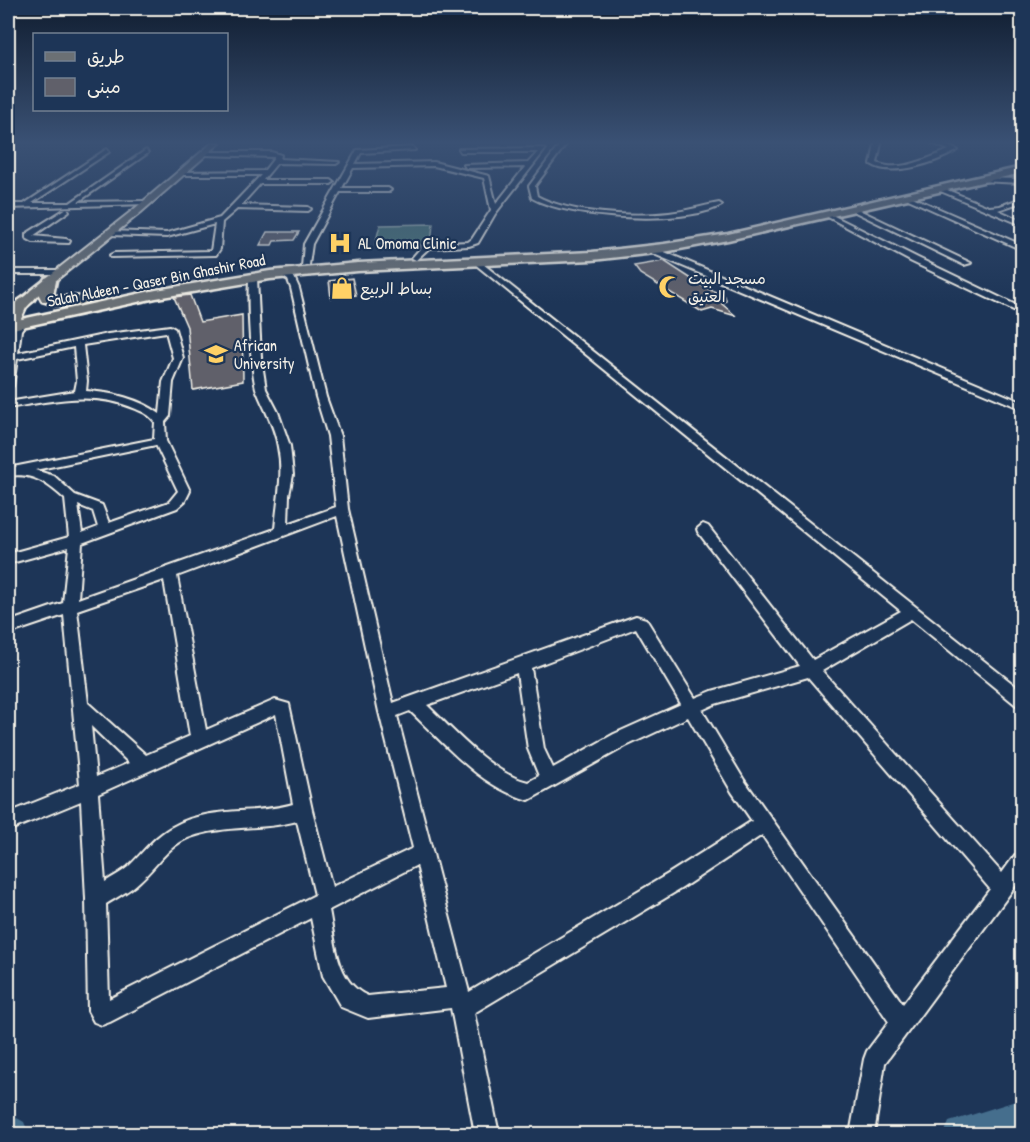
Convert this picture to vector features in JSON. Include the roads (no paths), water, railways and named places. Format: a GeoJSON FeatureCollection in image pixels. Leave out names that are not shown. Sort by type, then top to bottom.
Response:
{"type":"FeatureCollection","features":[{"type":"Feature","properties":{"kind":"highway"},"geometry":{"type":"LineString","coordinates":[[15,321],[102,298],[202,279],[416,258],[635,246],[818,214],[897,196]]}},
{"type":"Feature","properties":{"kind":"highway","name":"Salah Aldeen - Qaser Bin Ghashir Road"},"geometry":{"type":"LineString","coordinates":[[15,321],[307,268],[478,262],[652,250],[718,239],[818,214],[908,197]]}},
{"type":"Feature","properties":{"kind":"highway"},"geometry":{"type":"LineString","coordinates":[[56,276],[45,295],[49,300],[64,302],[102,298]]}},
{"type":"Feature","properties":{"kind":"highway"},"geometry":{"type":"LineString","coordinates":[[15,321],[28,298]]}},
{"type":"Feature","properties":{"kind":"main road"},"geometry":{"type":"LineString","coordinates":[[28,298],[154,196]]}},
{"type":"Feature","properties":{"kind":"main road"},"geometry":{"type":"LineString","coordinates":[[15,321],[56,276]]}},
{"type":"Feature","properties":{"kind":"street"},"geometry":{"type":"LineString","coordinates":[[27,207],[42,196]]}},
{"type":"Feature","properties":{"kind":"street"},"geometry":{"type":"LineString","coordinates":[[73,203],[83,196]]}},
{"type":"Feature","properties":{"kind":"street"},"geometry":{"type":"LineString","coordinates":[[110,233],[167,235],[218,225],[246,196]]}},
{"type":"Feature","properties":{"kind":"street"},"geometry":{"type":"LineString","coordinates":[[295,288],[307,268],[307,247],[333,196]]}},
{"type":"Feature","properties":{"kind":"street"},"geometry":{"type":"LineString","coordinates":[[490,196],[493,212]]}},
{"type":"Feature","properties":{"kind":"street"},"geometry":{"type":"LineString","coordinates":[[416,258],[427,246],[472,243],[505,196]]}},
{"type":"Feature","properties":{"kind":"street"},"geometry":{"type":"LineString","coordinates":[[534,196],[546,205],[562,208],[651,215],[670,215],[719,205]]}},
{"type":"Feature","properties":{"kind":"street"},"geometry":{"type":"LineString","coordinates":[[958,196],[1023,223]]}},
{"type":"Feature","properties":{"kind":"street"},"geometry":{"type":"LineString","coordinates":[[908,197],[1023,248]]}},
{"type":"Feature","properties":{"kind":"street"},"geometry":{"type":"LineString","coordinates":[[989,209],[1008,206],[1023,200]]}},
{"type":"Feature","properties":{"kind":"street"},"geometry":{"type":"LineString","coordinates":[[27,207],[73,203],[146,203]]}},
{"type":"Feature","properties":{"kind":"street"},"geometry":{"type":"LineString","coordinates":[[8,206],[136,212]]}},
{"type":"Feature","properties":{"kind":"street"},"geometry":{"type":"LineString","coordinates":[[1008,206],[1023,211]]}},
{"type":"Feature","properties":{"kind":"street"},"geometry":{"type":"LineString","coordinates":[[237,207],[308,209]]}},
{"type":"Feature","properties":{"kind":"street"},"geometry":{"type":"LineString","coordinates":[[854,209],[968,263]]}},
{"type":"Feature","properties":{"kind":"street"},"geometry":{"type":"LineString","coordinates":[[66,241],[33,240],[29,236],[67,210]]}},
{"type":"Feature","properties":{"kind":"street"},"geometry":{"type":"LineString","coordinates":[[818,214],[1023,311]]}},
{"type":"Feature","properties":{"kind":"street"},"geometry":{"type":"LineString","coordinates":[[114,255],[213,253],[216,249],[218,225]]}},
{"type":"Feature","properties":{"kind":"street"},"geometry":{"type":"LineString","coordinates":[[652,250],[1023,406]]}},
{"type":"Feature","properties":{"kind":"street"},"geometry":{"type":"LineString","coordinates":[[478,262],[1023,700]]}},
{"type":"Feature","properties":{"kind":"street"},"geometry":{"type":"LineString","coordinates":[[8,272],[56,276]]}},
{"type":"Feature","properties":{"kind":"street"},"geometry":{"type":"LineString","coordinates":[[282,274],[291,279],[295,288],[321,397],[334,436],[342,510],[387,712],[460,1002],[487,1134]]}},
{"type":"Feature","properties":{"kind":"street"},"geometry":{"type":"LineString","coordinates":[[253,278],[256,357],[261,389],[273,412],[284,446],[287,475],[283,495],[281,532]]}},
{"type":"Feature","properties":{"kind":"street"},"geometry":{"type":"LineString","coordinates":[[8,386],[15,321]]}},
{"type":"Feature","properties":{"kind":"street"},"geometry":{"type":"LineString","coordinates":[[8,559],[76,540],[173,505],[181,498],[184,491],[160,441],[160,422],[165,416],[168,382],[178,358],[170,329],[78,343],[11,357]]}},
{"type":"Feature","properties":{"kind":"street"},"geometry":{"type":"LineString","coordinates":[[78,343],[82,381],[80,394]]}},
{"type":"Feature","properties":{"kind":"street"},"geometry":{"type":"LineString","coordinates":[[8,405],[80,394],[135,404],[152,413],[160,422]]}},
{"type":"Feature","properties":{"kind":"street"},"geometry":{"type":"LineString","coordinates":[[13,471],[160,441]]}},
{"type":"Feature","properties":{"kind":"street"},"geometry":{"type":"LineString","coordinates":[[13,471],[50,479],[72,498],[98,508],[105,530]]}},
{"type":"Feature","properties":{"kind":"street"},"geometry":{"type":"LineString","coordinates":[[72,498],[76,540],[70,608],[89,789],[96,899],[99,1011],[102,1014],[214,955],[422,852]]}},
{"type":"Feature","properties":{"kind":"street"},"geometry":{"type":"LineString","coordinates":[[8,628],[170,573],[342,510]]}},
{"type":"Feature","properties":{"kind":"street"},"geometry":{"type":"LineString","coordinates":[[703,529],[811,669],[1004,889]]}},
{"type":"Feature","properties":{"kind":"street"},"geometry":{"type":"LineString","coordinates":[[170,573],[200,739]]}},
{"type":"Feature","properties":{"kind":"street"},"geometry":{"type":"LineString","coordinates":[[414,704],[477,760],[512,787],[529,791],[620,740],[691,707],[746,687],[811,669],[911,612]]}},
{"type":"Feature","properties":{"kind":"street"},"geometry":{"type":"LineString","coordinates":[[387,712],[523,665],[636,622],[641,623],[763,824],[902,1021]]}},
{"type":"Feature","properties":{"kind":"street"},"geometry":{"type":"LineString","coordinates":[[523,665],[536,749],[549,779]]}},
{"type":"Feature","properties":{"kind":"street"},"geometry":{"type":"LineString","coordinates":[[80,706],[143,764]]}},
{"type":"Feature","properties":{"kind":"street"},"geometry":{"type":"LineString","coordinates":[[8,822],[275,707],[283,709],[322,903],[333,976],[349,999],[368,1007],[460,1002],[675,881],[763,824]]}},
{"type":"Feature","properties":{"kind":"street"},"geometry":{"type":"LineString","coordinates":[[96,899],[133,875],[160,845],[182,831],[214,821],[278,817],[303,810]]}},
{"type":"Feature","properties":{"kind":"street"},"geometry":{"type":"LineString","coordinates":[[862,1134],[875,1059],[1023,862]]}},
{"type":"Feature","properties":{"kind":"waterway"},"geometry":{"type":"LineString","coordinates":[[961,1134],[1022,1116]]}},
{"type":"Feature","properties":{"kind":"waterway"},"geometry":{"type":"LineString","coordinates":[[8,1130],[12,1134]]}},
{"type":"Feature","properties":{"kind":"place","name":"AL Omoma Clinic"},"geometry":{"type":"Point","coordinates":[340,243]}},
{"type":"Feature","properties":{"kind":"place","name":"مسجد البيت العتيق"},"geometry":{"type":"Point","coordinates":[670,287]}},
{"type":"Feature","properties":{"kind":"place","name":"بساط الربيع"},"geometry":{"type":"Point","coordinates":[342,288]}},
{"type":"Feature","properties":{"kind":"place","name":"African University"},"geometry":{"type":"Point","coordinates":[216,354]}}]}
